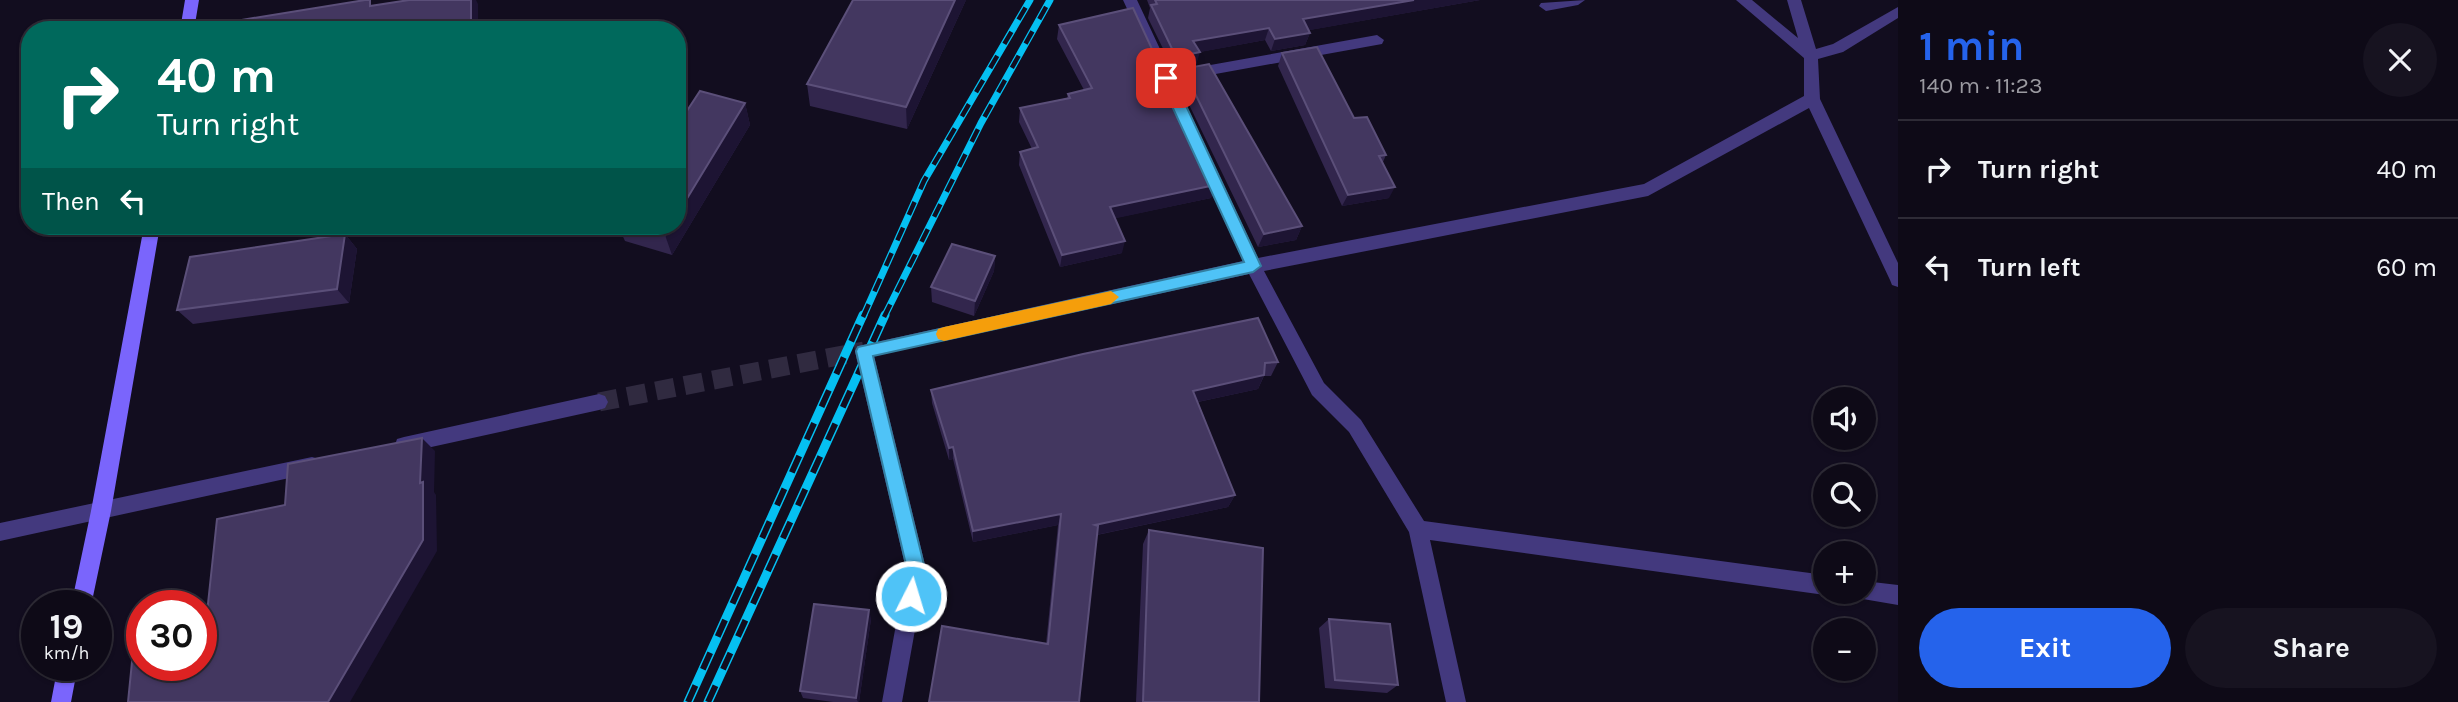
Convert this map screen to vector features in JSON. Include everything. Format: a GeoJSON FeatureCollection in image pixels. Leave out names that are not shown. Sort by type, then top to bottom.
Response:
{"type":"FeatureCollection","features":[{"type":"Feature","properties":{"kind":"street"},"geometry":{"type":"LineString","coordinates":[[188,21],[192,0]]}},
{"type":"Feature","properties":{"kind":"street"},"geometry":{"type":"LineString","coordinates":[[1130,0],[1253,266],[1318,389],[1355,426],[1418,529],[1456,702]]}},
{"type":"Feature","properties":{"kind":"street"},"geometry":{"type":"LineString","coordinates":[[1546,6],[1578,0]]}},
{"type":"Feature","properties":{"kind":"street"},"geometry":{"type":"LineString","coordinates":[[1743,0],[1811,56]]}},
{"type":"Feature","properties":{"kind":"street"},"geometry":{"type":"LineString","coordinates":[[1794,0],[1811,56],[1812,99],[1898,281]]}},
{"type":"Feature","properties":{"kind":"street"},"geometry":{"type":"LineString","coordinates":[[1811,56],[1838,48],[1898,12]]}},
{"type":"Feature","properties":{"kind":"street"},"geometry":{"type":"LineString","coordinates":[[1166,78],[1377,40]]}},
{"type":"Feature","properties":{"kind":"street"},"geometry":{"type":"LineString","coordinates":[[892,702],[916,569],[864,351],[1253,266],[1648,190],[1812,99]]}},
{"type":"Feature","properties":{"kind":"street"},"geometry":{"type":"LineString","coordinates":[[84,590],[150,235]]}},
{"type":"Feature","properties":{"kind":"street"},"geometry":{"type":"LineString","coordinates":[[384,449],[599,402]]}},
{"type":"Feature","properties":{"kind":"street"},"geometry":{"type":"LineString","coordinates":[[0,531],[330,461]]}},
{"type":"Feature","properties":{"kind":"street"},"geometry":{"type":"LineString","coordinates":[[1418,529],[1813,583]]}},
{"type":"Feature","properties":{"kind":"street"},"geometry":{"type":"LineString","coordinates":[[1876,592],[1898,595]]}},
{"type":"Feature","properties":{"kind":"street"},"geometry":{"type":"LineString","coordinates":[[61,702],[65,681]]}},
{"type":"Feature","properties":{"kind":"building"},"geometry":{"type":"Polygon","coordinates":[[[365,0],[370,0],[370,6],[409,0],[471,0],[471,21],[235,21],[365,0]]]}},
{"type":"Feature","properties":{"kind":"building"},"geometry":{"type":"Polygon","coordinates":[[[853,0],[955,0],[906,107],[807,84],[853,0]]]}},
{"type":"Feature","properties":{"kind":"building"},"geometry":{"type":"Polygon","coordinates":[[[1155,0],[1414,0],[1303,19],[1310,33],[1275,39],[1269,28],[1193,41],[1200,52],[1176,57],[1151,5],[1157,4],[1155,0]]]}},
{"type":"Feature","properties":{"kind":"building"},"geometry":{"type":"Polygon","coordinates":[[[1133,8],[1215,185],[1110,207],[1125,241],[1062,255],[1020,152],[1038,147],[1020,108],[1070,98],[1068,94],[1092,88],[1059,25],[1133,8]]]}},
{"type":"Feature","properties":{"kind":"building"},"geometry":{"type":"Polygon","coordinates":[[[1317,47],[1354,118],[1367,117],[1386,155],[1379,156],[1395,187],[1348,195],[1282,53],[1317,47]]]}},
{"type":"Feature","properties":{"kind":"building"},"geometry":{"type":"Polygon","coordinates":[[[1209,64],[1302,226],[1264,234],[1183,69],[1209,64]]]}},
{"type":"Feature","properties":{"kind":"building"},"geometry":{"type":"Polygon","coordinates":[[[700,91],[745,103],[686,200],[686,112],[700,91]]]}},
{"type":"Feature","properties":{"kind":"building"},"geometry":{"type":"Polygon","coordinates":[[[345,235],[337,289],[177,310],[190,257],[345,235]]]}},
{"type":"Feature","properties":{"kind":"building"},"geometry":{"type":"Polygon","coordinates":[[[952,244],[995,256],[975,301],[931,287],[952,244]]]}},
{"type":"Feature","properties":{"kind":"building"},"geometry":{"type":"Polygon","coordinates":[[[1258,318],[1278,362],[1265,363],[1264,375],[1193,391],[1235,495],[1095,525],[1098,526],[1079,702],[929,702],[942,626],[1048,644],[1061,514],[973,531],[953,447],[949,448],[931,390],[1083,354],[1258,318]]]}},
{"type":"Feature","properties":{"kind":"building"},"geometry":{"type":"Polygon","coordinates":[[[422,438],[420,483],[423,482],[423,540],[328,702],[128,702],[130,681],[217,681],[217,590],[209,590],[217,519],[285,505],[288,464],[422,438]]]}},
{"type":"Feature","properties":{"kind":"building"},"geometry":{"type":"Polygon","coordinates":[[[1149,530],[1263,548],[1259,702],[1143,702],[1149,530]]]}},
{"type":"Feature","properties":{"kind":"building"},"geometry":{"type":"Polygon","coordinates":[[[814,604],[869,610],[856,698],[800,691],[814,604]]]}},
{"type":"Feature","properties":{"kind":"building"},"geometry":{"type":"Polygon","coordinates":[[[1329,619],[1390,624],[1398,685],[1335,680],[1329,619]]]}},
{"type":"Feature","properties":{"kind":"tunnel"},"geometry":{"type":"LineString","coordinates":[[599,402],[864,351]]}},
{"type":"Feature","properties":{"kind":"railway"},"geometry":{"type":"LineString","coordinates":[[863,317],[924,181],[1030,0]]}},
{"type":"Feature","properties":{"kind":"railway"},"geometry":{"type":"LineString","coordinates":[[885,315],[981,123],[1050,0]]}},
{"type":"Feature","properties":{"kind":"railway"},"geometry":{"type":"LineString","coordinates":[[688,702],[863,315]]}},
{"type":"Feature","properties":{"kind":"railway"},"geometry":{"type":"LineString","coordinates":[[708,702],[885,315]]}},
{"type":"Feature","properties":{"kind":"slow traffic"},"geometry":{"type":"LineString","coordinates":[[944,334],[1111,297]]}},
{"type":"Feature","properties":{"kind":"route"},"geometry":{"type":"LineString","coordinates":[[911,596],[916,569],[864,351],[1253,266],[1166,78]]}}]}
